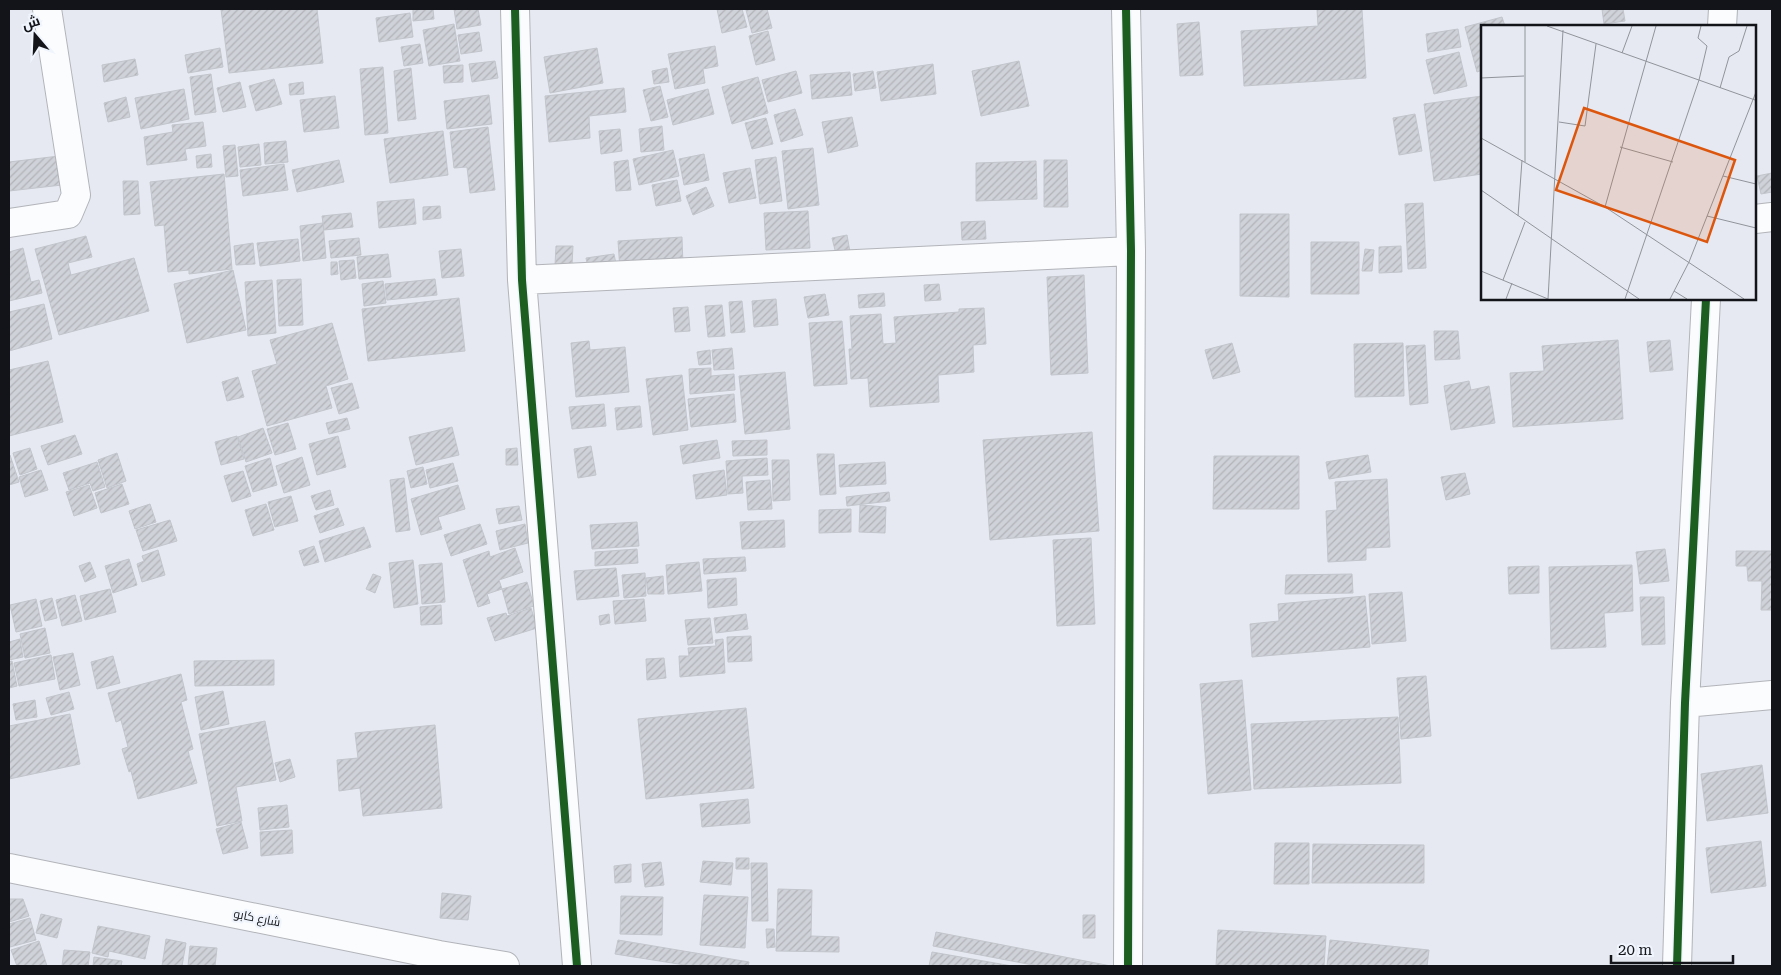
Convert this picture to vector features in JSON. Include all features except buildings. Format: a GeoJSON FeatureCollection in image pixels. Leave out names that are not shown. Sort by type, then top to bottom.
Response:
{"type":"FeatureCollection","features":[{"type":"Feature","properties":{"kind":"street"},"geometry":{"type":"LineString","coordinates":[[9,223],[68,214],[76,195],[47,9]]}},
{"type":"Feature","properties":{"kind":"street"},"geometry":{"type":"LineString","coordinates":[[515,9],[522,280],[577,966]]}},
{"type":"Feature","properties":{"kind":"street"},"geometry":{"type":"LineString","coordinates":[[1126,9],[1131,251],[1128,966]]}},
{"type":"Feature","properties":{"kind":"street"},"geometry":{"type":"LineString","coordinates":[[1722,25],[1723,9]]}},
{"type":"Feature","properties":{"kind":"street"},"geometry":{"type":"LineString","coordinates":[[1756,219],[1772,217]]}},
{"type":"Feature","properties":{"kind":"street"},"geometry":{"type":"LineString","coordinates":[[522,280],[1131,251]]}},
{"type":"Feature","properties":{"kind":"street"},"geometry":{"type":"LineString","coordinates":[[1677,966],[1685,703],[1706,300]]}},
{"type":"Feature","properties":{"kind":"street"},"geometry":{"type":"LineString","coordinates":[[1685,703],[1772,695]]}},
{"type":"Feature","properties":{"kind":"street","name":"شارع كابو"},"geometry":{"type":"LineString","coordinates":[[9,868],[420,951],[505,966]]}},
{"type":"Feature","properties":{"kind":"cycle path"},"geometry":{"type":"LineString","coordinates":[[515,9],[522,280],[577,966]]}},
{"type":"Feature","properties":{"kind":"cycle path"},"geometry":{"type":"LineString","coordinates":[[1126,9],[1131,251],[1128,966]]}},
{"type":"Feature","properties":{"kind":"cycle path"},"geometry":{"type":"LineString","coordinates":[[1677,966],[1685,703],[1706,300]]}}]}
